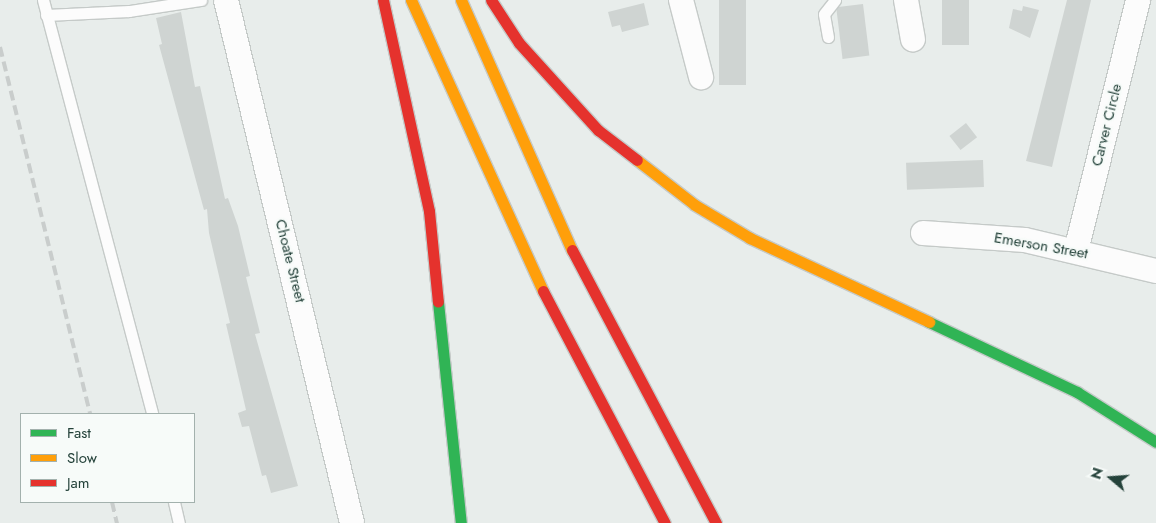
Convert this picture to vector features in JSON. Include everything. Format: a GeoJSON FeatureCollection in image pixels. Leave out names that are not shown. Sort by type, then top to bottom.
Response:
{"type":"FeatureCollection","features":[{"type":"Feature","properties":{"kind":"highway"},"geometry":{"type":"LineString","coordinates":[[383,0],[429,211],[462,523]]}},
{"type":"Feature","properties":{"kind":"highway"},"geometry":{"type":"LineString","coordinates":[[411,0],[560,330],[665,523]]}},
{"type":"Feature","properties":{"kind":"highway"},"geometry":{"type":"LineString","coordinates":[[461,0],[569,244],[716,523]]}},
{"type":"Feature","properties":{"kind":"highway"},"geometry":{"type":"LineString","coordinates":[[491,0],[525,50],[598,130],[696,205],[750,238],[1109,410],[1156,442]]}},
{"type":"Feature","properties":{"kind":"street","name":"Choate Street"},"geometry":{"type":"LineString","coordinates":[[226,0],[352,523]]}},
{"type":"Feature","properties":{"kind":"street"},"geometry":{"type":"LineString","coordinates":[[680,0],[701,77]]}},
{"type":"Feature","properties":{"kind":"street"},"geometry":{"type":"LineString","coordinates":[[906,0],[913,39]]}},
{"type":"Feature","properties":{"kind":"street","name":"Carver Circle"},"geometry":{"type":"LineString","coordinates":[[1076,251],[1138,0]]}},
{"type":"Feature","properties":{"kind":"street","name":"Emerson Street"},"geometry":{"type":"LineString","coordinates":[[923,234],[1026,240],[1156,271]]}},
{"type":"Feature","properties":{"kind":"lane"},"geometry":{"type":"LineString","coordinates":[[43,0],[152,413]]}},
{"type":"Feature","properties":{"kind":"lane"},"geometry":{"type":"LineString","coordinates":[[46,15],[129,11],[201,0]]}},
{"type":"Feature","properties":{"kind":"lane"},"geometry":{"type":"LineString","coordinates":[[828,36],[824,14],[835,0]]}},
{"type":"Feature","properties":{"kind":"lane"},"geometry":{"type":"LineString","coordinates":[[174,503],[179,523]]}},
{"type":"Feature","properties":{"kind":"building"},"geometry":{"type":"Polygon","coordinates":[[[719,0],[746,0],[746,85],[719,85],[719,0]]]}},
{"type":"Feature","properties":{"kind":"building"},"geometry":{"type":"Polygon","coordinates":[[[942,0],[969,0],[969,45],[942,45],[942,0]]]}},
{"type":"Feature","properties":{"kind":"building"},"geometry":{"type":"Polygon","coordinates":[[[1067,0],[1091,0],[1052,167],[1026,161],[1067,0]]]}},
{"type":"Feature","properties":{"kind":"building"},"geometry":{"type":"Polygon","coordinates":[[[644,3],[649,25],[622,32],[620,25],[612,27],[608,12],[644,3]]]}},
{"type":"Feature","properties":{"kind":"building"},"geometry":{"type":"Polygon","coordinates":[[[863,4],[869,56],[843,59],[836,7],[863,4]]]}},
{"type":"Feature","properties":{"kind":"building"},"geometry":{"type":"Polygon","coordinates":[[[1023,6],[1039,10],[1030,38],[1009,28],[1013,9],[1022,11],[1023,6]]]}},
{"type":"Feature","properties":{"kind":"building"},"geometry":{"type":"Polygon","coordinates":[[[181,12],[195,87],[200,86],[225,199],[228,198],[238,226],[250,276],[246,277],[260,333],[255,334],[298,486],[271,493],[266,475],[262,476],[249,426],[242,427],[238,413],[246,410],[226,324],[230,323],[209,233],[207,209],[204,210],[159,45],[162,44],[156,18],[181,12]]]}},
{"type":"Feature","properties":{"kind":"building"},"geometry":{"type":"Polygon","coordinates":[[[966,123],[977,137],[961,150],[949,136],[966,123]]]}},
{"type":"Feature","properties":{"kind":"building"},"geometry":{"type":"Polygon","coordinates":[[[983,160],[984,187],[907,190],[906,163],[983,160]]]}},
{"type":"Feature","properties":{"kind":"railway"},"geometry":{"type":"LineString","coordinates":[[0,47],[90,413]]}},
{"type":"Feature","properties":{"kind":"railway"},"geometry":{"type":"LineString","coordinates":[[112,503],[117,523]]}},
{"type":"Feature","properties":{"kind":"traffic: fast"},"geometry":{"type":"LineString","coordinates":[[438,302],[461,523]]}},
{"type":"Feature","properties":{"kind":"traffic: fast"},"geometry":{"type":"LineString","coordinates":[[929,322],[1077,392],[1156,442]]}},
{"type":"Feature","properties":{"kind":"traffic: slow"},"geometry":{"type":"LineString","coordinates":[[411,0],[543,291]]}},
{"type":"Feature","properties":{"kind":"traffic: slow"},"geometry":{"type":"LineString","coordinates":[[461,0],[572,250]]}},
{"type":"Feature","properties":{"kind":"traffic: slow"},"geometry":{"type":"LineString","coordinates":[[637,160],[695,205],[750,238],[929,322]]}},
{"type":"Feature","properties":{"kind":"traffic: jam"},"geometry":{"type":"LineString","coordinates":[[383,0],[429,211],[438,302]]}},
{"type":"Feature","properties":{"kind":"traffic: jam"},"geometry":{"type":"LineString","coordinates":[[491,0],[519,43],[598,130],[637,160]]}},
{"type":"Feature","properties":{"kind":"traffic: jam"},"geometry":{"type":"LineString","coordinates":[[572,250],[716,523]]}},
{"type":"Feature","properties":{"kind":"traffic: jam"},"geometry":{"type":"LineString","coordinates":[[543,291],[665,523]]}}]}
